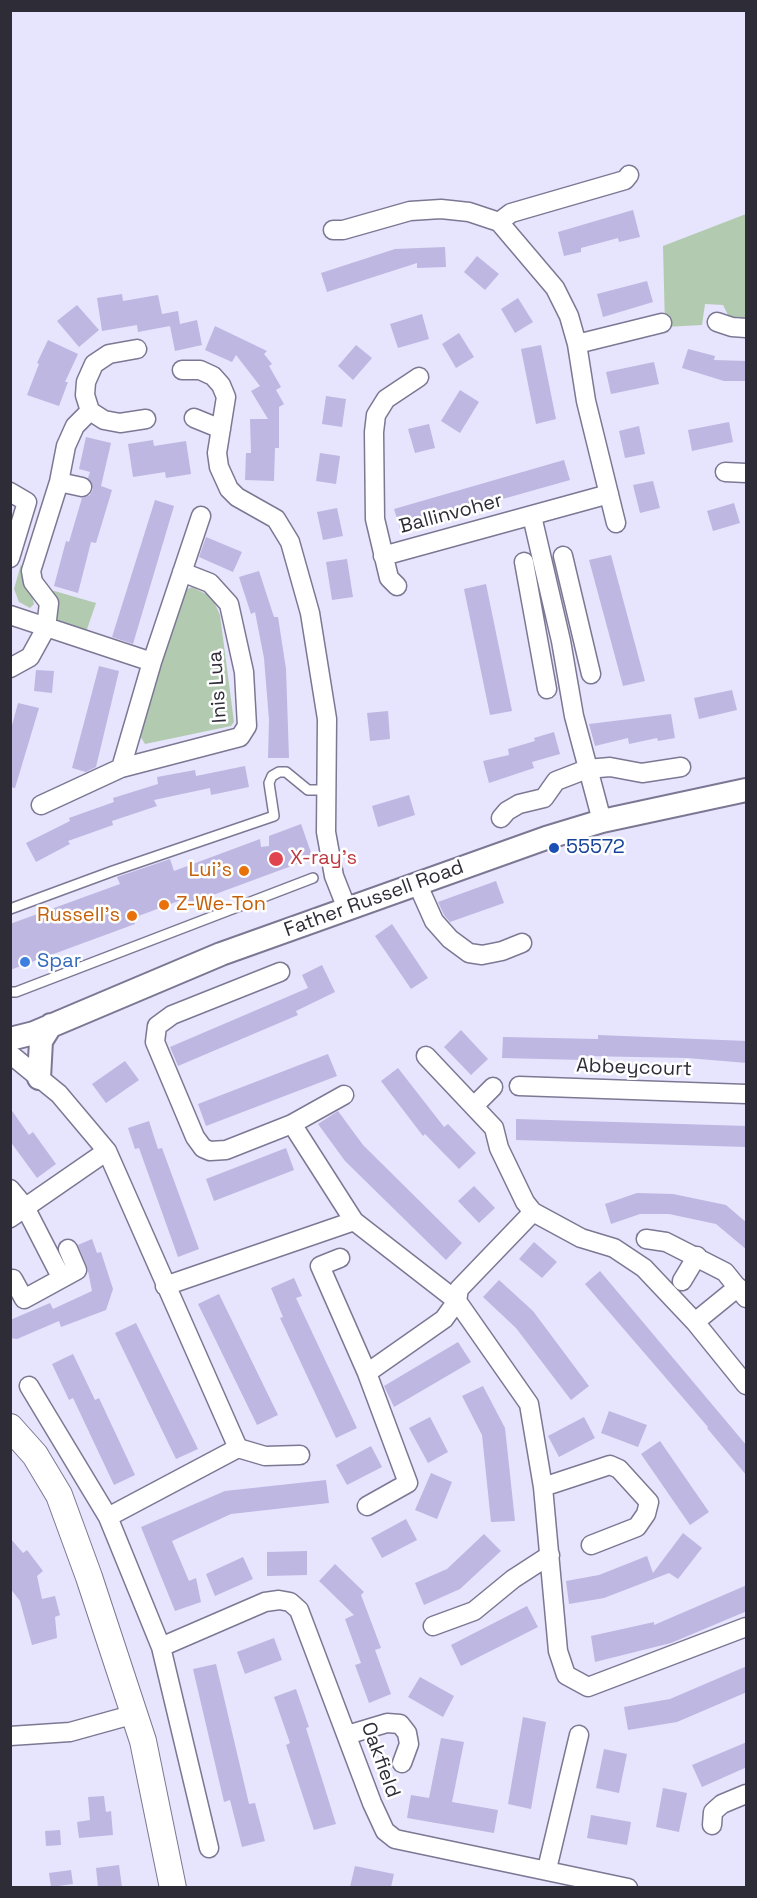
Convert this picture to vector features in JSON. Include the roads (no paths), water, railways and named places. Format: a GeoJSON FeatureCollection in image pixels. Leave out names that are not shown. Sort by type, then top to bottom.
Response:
{"type":"FeatureCollection","features":[{"type":"Feature","properties":{"kind":"main road"},"geometry":{"type":"LineString","coordinates":[[10,1427],[35,1455],[59,1495],[89,1576],[135,1714],[157,1804],[173,1887]]}},
{"type":"Feature","properties":{"kind":"street"},"geometry":{"type":"LineString","coordinates":[[499,222],[511,213],[625,180],[629,175]]}},
{"type":"Feature","properties":{"kind":"street"},"geometry":{"type":"LineString","coordinates":[[333,230],[343,230],[410,211],[441,209],[469,212],[499,222],[555,288],[569,315],[577,344],[586,401],[616,524]]}},
{"type":"Feature","properties":{"kind":"street"},"geometry":{"type":"LineString","coordinates":[[717,322],[732,327],[747,328]]}},
{"type":"Feature","properties":{"kind":"street"},"geometry":{"type":"LineString","coordinates":[[577,344],[662,323]]}},
{"type":"Feature","properties":{"kind":"street"},"geometry":{"type":"LineString","coordinates":[[137,349],[109,354],[94,364],[86,382],[85,395],[90,411],[104,420],[120,423],[146,420]]}},
{"type":"Feature","properties":{"kind":"street"},"geometry":{"type":"LineString","coordinates":[[182,370],[200,370],[213,376],[221,385],[226,397],[217,453],[219,467],[229,489],[237,497],[276,519],[291,542],[310,613],[327,719],[326,832],[334,876],[346,909]]}},
{"type":"Feature","properties":{"kind":"street","name":"Ballinvoher"},"geometry":{"type":"LineString","coordinates":[[397,586],[389,578],[373,500],[376,415],[386,399],[419,377]]}},
{"type":"Feature","properties":{"kind":"street"},"geometry":{"type":"LineString","coordinates":[[10,668],[30,657],[46,628],[49,603],[33,582],[31,571],[59,482],[70,436],[75,426],[90,411]]}},
{"type":"Feature","properties":{"kind":"street"},"geometry":{"type":"LineString","coordinates":[[194,418],[221,429]]}},
{"type":"Feature","properties":{"kind":"street"},"geometry":{"type":"LineString","coordinates":[[725,472],[747,473]]}},
{"type":"Feature","properties":{"kind":"street"},"geometry":{"type":"LineString","coordinates":[[59,482],[82,487]]}},
{"type":"Feature","properties":{"kind":"street"},"geometry":{"type":"LineString","coordinates":[[10,492],[27,502],[10,558]]}},
{"type":"Feature","properties":{"kind":"street","name":"Ballinvoher"},"geometry":{"type":"LineString","coordinates":[[383,556],[609,494]]}},
{"type":"Feature","properties":{"kind":"street"},"geometry":{"type":"LineString","coordinates":[[121,768],[152,662],[201,516]]}},
{"type":"Feature","properties":{"kind":"street","name":"Ballinvoher"},"geometry":{"type":"LineString","coordinates":[[532,516],[587,769],[602,821]]}},
{"type":"Feature","properties":{"kind":"street"},"geometry":{"type":"LineString","coordinates":[[563,556],[591,674]]}},
{"type":"Feature","properties":{"kind":"street"},"geometry":{"type":"LineString","coordinates":[[524,561],[547,689]]}},
{"type":"Feature","properties":{"kind":"street","name":"Inis Lua"},"geometry":{"type":"LineString","coordinates":[[41,806],[121,768],[240,737],[247,726],[244,672],[230,604],[210,583],[182,572]]}},
{"type":"Feature","properties":{"kind":"street"},"geometry":{"type":"LineString","coordinates":[[532,606],[573,598]]}},
{"type":"Feature","properties":{"kind":"street"},"geometry":{"type":"LineString","coordinates":[[10,615],[152,662]]}},
{"type":"Feature","properties":{"kind":"street"},"geometry":{"type":"LineString","coordinates":[[539,646],[582,637]]}},
{"type":"Feature","properties":{"kind":"street"},"geometry":{"type":"LineString","coordinates":[[501,818],[507,811],[519,804],[544,798],[556,781],[587,769],[610,767],[642,773],[681,767]]}},
{"type":"Feature","properties":{"kind":"street","name":"Father Russell Road"},"geometry":{"type":"LineString","coordinates":[[10,1039],[221,954],[546,838],[602,821],[747,790]]}},
{"type":"Feature","properties":{"kind":"street"},"geometry":{"type":"LineString","coordinates":[[417,883],[435,921],[450,939],[470,953],[482,955],[502,951],[522,943]]}},
{"type":"Feature","properties":{"kind":"street"},"geometry":{"type":"LineString","coordinates":[[280,972],[171,1015],[157,1026],[154,1037],[195,1137],[203,1148],[218,1152],[226,1150],[292,1124],[344,1095]]}},
{"type":"Feature","properties":{"kind":"street"},"geometry":{"type":"LineString","coordinates":[[39,1078],[41,1041],[51,1024]]}},
{"type":"Feature","properties":{"kind":"street"},"geometry":{"type":"LineString","coordinates":[[10,1054],[59,1094],[107,1151],[238,1448]]}},
{"type":"Feature","properties":{"kind":"street"},"geometry":{"type":"LineString","coordinates":[[426,1056],[494,1128],[499,1148],[525,1202],[533,1212],[581,1238],[614,1248],[644,1268],[695,1322],[747,1385]]}},
{"type":"Feature","properties":{"kind":"street","name":"Abbeycourt"},"geometry":{"type":"LineString","coordinates":[[519,1086],[747,1094]]}},
{"type":"Feature","properties":{"kind":"street"},"geometry":{"type":"LineString","coordinates":[[474,1106],[493,1087]]}},
{"type":"Feature","properties":{"kind":"street"},"geometry":{"type":"LineString","coordinates":[[292,1124],[354,1221],[457,1300],[529,1404],[543,1487],[558,1651],[566,1675],[588,1687],[747,1627]]}},
{"type":"Feature","properties":{"kind":"street"},"geometry":{"type":"LineString","coordinates":[[18,1213],[107,1151]]}},
{"type":"Feature","properties":{"kind":"street"},"geometry":{"type":"LineString","coordinates":[[10,1189],[18,1213],[61,1277]]}},
{"type":"Feature","properties":{"kind":"street"},"geometry":{"type":"LineString","coordinates":[[367,1373],[444,1319],[457,1300],[459,1289],[533,1212]]}},
{"type":"Feature","properties":{"kind":"street"},"geometry":{"type":"LineString","coordinates":[[165,1286],[354,1221]]}},
{"type":"Feature","properties":{"kind":"street"},"geometry":{"type":"LineString","coordinates":[[646,1239],[666,1242],[697,1256],[725,1272],[742,1293],[695,1322]]}},
{"type":"Feature","properties":{"kind":"street"},"geometry":{"type":"LineString","coordinates":[[13,1279],[24,1299],[77,1270],[68,1249]]}},
{"type":"Feature","properties":{"kind":"street"},"geometry":{"type":"LineString","coordinates":[[682,1281],[697,1256]]}},
{"type":"Feature","properties":{"kind":"street"},"geometry":{"type":"LineString","coordinates":[[340,1258],[320,1266],[367,1373],[408,1483],[367,1506]]}},
{"type":"Feature","properties":{"kind":"street"},"geometry":{"type":"LineString","coordinates":[[29,1386],[108,1516],[161,1647],[209,1848]]}},
{"type":"Feature","properties":{"kind":"street"},"geometry":{"type":"LineString","coordinates":[[108,1516],[238,1448],[265,1456],[300,1455]]}},
{"type":"Feature","properties":{"kind":"street"},"geometry":{"type":"LineString","coordinates":[[543,1487],[610,1465],[619,1469],[649,1502],[646,1514],[637,1527],[591,1545]]}},
{"type":"Feature","properties":{"kind":"street"},"geometry":{"type":"LineString","coordinates":[[433,1626],[474,1611],[513,1579],[550,1555]]}},
{"type":"Feature","properties":{"kind":"street","name":"Oakfield"},"geometry":{"type":"LineString","coordinates":[[161,1647],[265,1602],[279,1600],[290,1602],[299,1610],[380,1822],[395,1839],[628,1887]]}},
{"type":"Feature","properties":{"kind":"street"},"geometry":{"type":"LineString","coordinates":[[10,1736],[70,1732],[135,1714]]}},
{"type":"Feature","properties":{"kind":"street"},"geometry":{"type":"LineString","coordinates":[[347,1735],[387,1723],[400,1724],[407,1733],[409,1744],[402,1763]]}},
{"type":"Feature","properties":{"kind":"street"},"geometry":{"type":"LineString","coordinates":[[547,1869],[579,1735]]}},
{"type":"Feature","properties":{"kind":"street"},"geometry":{"type":"LineString","coordinates":[[712,1825],[713,1812],[722,1804],[747,1794]]}},
{"type":"Feature","properties":{"kind":"lane"},"geometry":{"type":"LineString","coordinates":[[10,909],[274,816],[269,783],[272,776],[279,772],[286,772],[308,790],[326,790]]}},
{"type":"Feature","properties":{"kind":"lane"},"geometry":{"type":"LineString","coordinates":[[10,992],[16,992],[314,878]]}},
{"type":"Feature","properties":{"kind":"place","name":"55572"},"geometry":{"type":"Point","coordinates":[554,848]}},
{"type":"Feature","properties":{"kind":"place","name":"X-ray's"},"geometry":{"type":"Point","coordinates":[276,859]}},
{"type":"Feature","properties":{"kind":"place","name":"Lui's"},"geometry":{"type":"Point","coordinates":[244,871]}},
{"type":"Feature","properties":{"kind":"place","name":"Z-We-Ton"},"geometry":{"type":"Point","coordinates":[164,905]}},
{"type":"Feature","properties":{"kind":"place","name":"Russell's"},"geometry":{"type":"Point","coordinates":[132,916]}},
{"type":"Feature","properties":{"kind":"place","name":"Spar"},"geometry":{"type":"Point","coordinates":[25,962]}}]}
